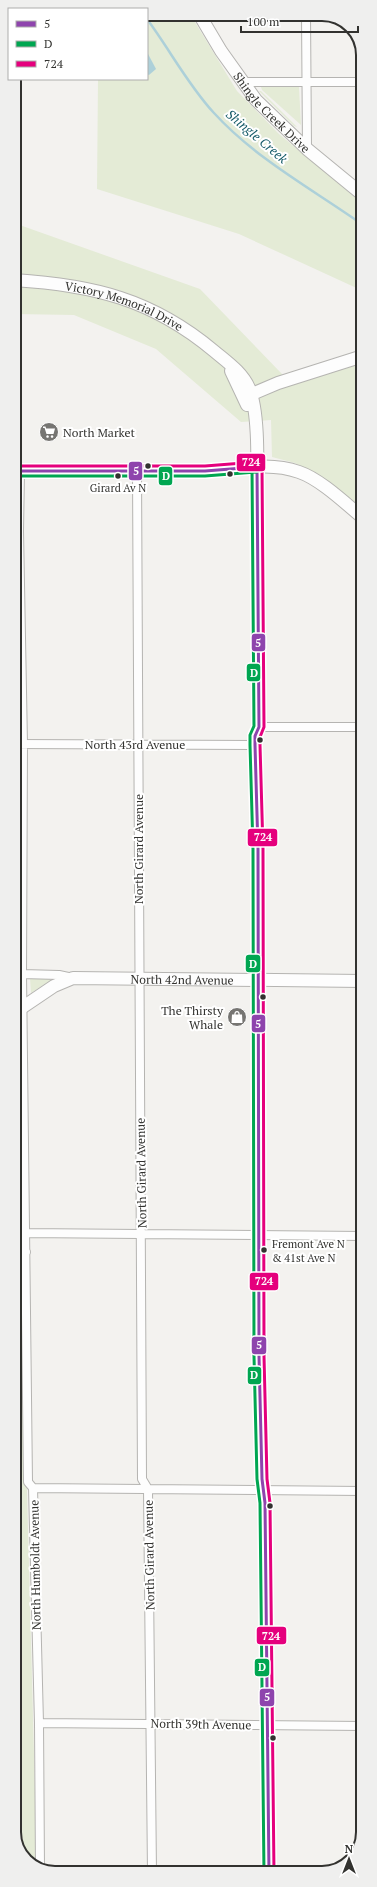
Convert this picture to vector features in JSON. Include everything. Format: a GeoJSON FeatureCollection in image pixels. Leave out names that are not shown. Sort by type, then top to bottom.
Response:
{"type":"FeatureCollection","features":[{"type":"Feature","properties":{"kind":"street","name":"Shingle Creek Drive"},"geometry":{"type":"LineString","coordinates":[[203,21],[221,50],[256,100],[307,149],[356,189]]}},
{"type":"Feature","properties":{"kind":"street"},"geometry":{"type":"LineString","coordinates":[[306,21],[307,149]]}},
{"type":"Feature","properties":{"kind":"street"},"geometry":{"type":"LineString","coordinates":[[243,82],[356,82]]}},
{"type":"Feature","properties":{"kind":"street","name":"Victory Memorial Drive"},"geometry":{"type":"LineString","coordinates":[[21,281],[64,284],[91,289],[138,303],[181,325],[223,358],[239,373],[247,396],[256,426],[257,467]]}},
{"type":"Feature","properties":{"kind":"street"},"geometry":{"type":"LineString","coordinates":[[247,396],[278,383],[356,358]]}},
{"type":"Feature","properties":{"kind":"street"},"geometry":{"type":"LineString","coordinates":[[257,467],[259,727],[255,736],[255,745],[258,849],[258,1235],[262,1490],[265,1503],[269,1866]]}},
{"type":"Feature","properties":{"kind":"street"},"geometry":{"type":"LineString","coordinates":[[21,471],[136,472],[205,471],[257,467],[285,468],[300,472],[314,480],[356,513]]}},
{"type":"Feature","properties":{"kind":"street","name":"North Girard Avenue"},"geometry":{"type":"LineString","coordinates":[[136,472],[138,532],[137,744],[142,1234],[142,1480],[148,1489],[152,1866]]}},
{"type":"Feature","properties":{"kind":"street","name":"North Humboldt Avenue"},"geometry":{"type":"LineString","coordinates":[[21,638],[23,744],[21,983]]}},
{"type":"Feature","properties":{"kind":"street"},"geometry":{"type":"LineString","coordinates":[[259,727],[356,727]]}},
{"type":"Feature","properties":{"kind":"street","name":"North 43rd Avenue"},"geometry":{"type":"LineString","coordinates":[[23,744],[255,745]]}},
{"type":"Feature","properties":{"kind":"street","name":"North 42nd Avenue"},"geometry":{"type":"LineString","coordinates":[[22,974],[59,975],[72,978],[356,981]]}},
{"type":"Feature","properties":{"kind":"street","name":"North 42nd Avenue"},"geometry":{"type":"LineString","coordinates":[[21,1009],[54,986],[72,978]]}},
{"type":"Feature","properties":{"kind":"street","name":"North Humboldt Avenue"},"geometry":{"type":"LineString","coordinates":[[21,1106],[26,1252],[28,1482],[32,1488],[40,1723],[40,1862]]}},
{"type":"Feature","properties":{"kind":"street"},"geometry":{"type":"LineString","coordinates":[[25,1233],[356,1236]]}},
{"type":"Feature","properties":{"kind":"street"},"geometry":{"type":"LineString","coordinates":[[21,1252],[26,1252]]}},
{"type":"Feature","properties":{"kind":"street"},"geometry":{"type":"LineString","coordinates":[[32,1488],[356,1491]]}},
{"type":"Feature","properties":{"kind":"street","name":"North 39th Avenue"},"geometry":{"type":"LineString","coordinates":[[40,1723],[356,1726]]}},
{"type":"Feature","properties":{"kind":"green space"},"geometry":{"type":"Polygon","coordinates":[[[148,21],[194,21],[237,91],[279,134],[356,198],[356,288],[239,234],[97,189],[98,80],[148,80],[148,21]]]}},
{"type":"Feature","properties":{"kind":"green space"},"geometry":{"type":"Polygon","coordinates":[[[261,87],[299,87],[301,125],[262,90],[261,87]]]}},
{"type":"Feature","properties":{"kind":"green space"},"geometry":{"type":"Polygon","coordinates":[[[259,91],[261,91],[297,127],[294,126],[259,91]]]}},
{"type":"Feature","properties":{"kind":"green space"},"geometry":{"type":"Polygon","coordinates":[[[21,225],[200,289],[282,374],[290,386],[356,365],[356,505],[315,473],[295,463],[272,457],[271,420],[241,422],[156,349],[74,315],[21,314],[21,225]]]}},
{"type":"Feature","properties":{"kind":"green space"},"geometry":{"type":"Polygon","coordinates":[[[30,978],[50,978],[50,981],[31,993],[30,978]]]}},
{"type":"Feature","properties":{"kind":"green space"},"geometry":{"type":"Polygon","coordinates":[[[21,1266],[37,1860],[32,1858],[28,1853],[24,1847],[21,1837],[21,1266]]]}},
{"type":"Feature","properties":{"kind":"water"},"geometry":{"type":"Polygon","coordinates":[[[148,54],[156,69],[148,74],[148,54]]]}},
{"type":"Feature","properties":{"kind":"waterway","name":"Shingle Creek"},"geometry":{"type":"LineString","coordinates":[[148,21],[187,79],[214,113],[230,130],[285,173],[356,220]]}},
{"type":"Feature","properties":{"kind":"transit line","name":"724"},"geometry":{"type":"LineString","coordinates":[[21,466],[205,466],[257,462],[262,466],[264,727],[260,737],[260,745],[263,849],[264,1356],[267,1479],[270,1503],[274,1866]]}},
{"type":"Feature","properties":{"kind":"transit line","name":"D"},"geometry":{"type":"LineString","coordinates":[[252,467],[254,726],[250,735],[250,745],[253,849],[254,1356],[257,1479],[260,1503],[264,1866]]}},
{"type":"Feature","properties":{"kind":"transit line","name":"5"},"geometry":{"type":"LineString","coordinates":[[257,467],[259,727],[255,736],[255,745],[258,849],[259,1356],[262,1479],[265,1503],[269,1866]]}},
{"type":"Feature","properties":{"kind":"transit line","name":"5"},"geometry":{"type":"LineString","coordinates":[[21,471],[205,471],[257,467]]}},
{"type":"Feature","properties":{"kind":"transit line","name":"D"},"geometry":{"type":"LineString","coordinates":[[21,476],[205,476],[257,472]]}},
{"type":"Feature","properties":{"kind":"place","name":"North Market"},"geometry":{"type":"Point","coordinates":[49,432]}},
{"type":"Feature","properties":{"kind":"place","name":"Girard Av N"},"geometry":{"type":"Point","coordinates":[118,476]}},
{"type":"Feature","properties":{"kind":"place","name":"The Thirsty Whale"},"geometry":{"type":"Point","coordinates":[237,1017]}},
{"type":"Feature","properties":{"kind":"place","name":"Fremont Ave N & 41st Ave N"},"geometry":{"type":"Point","coordinates":[264,1250]}}]}
